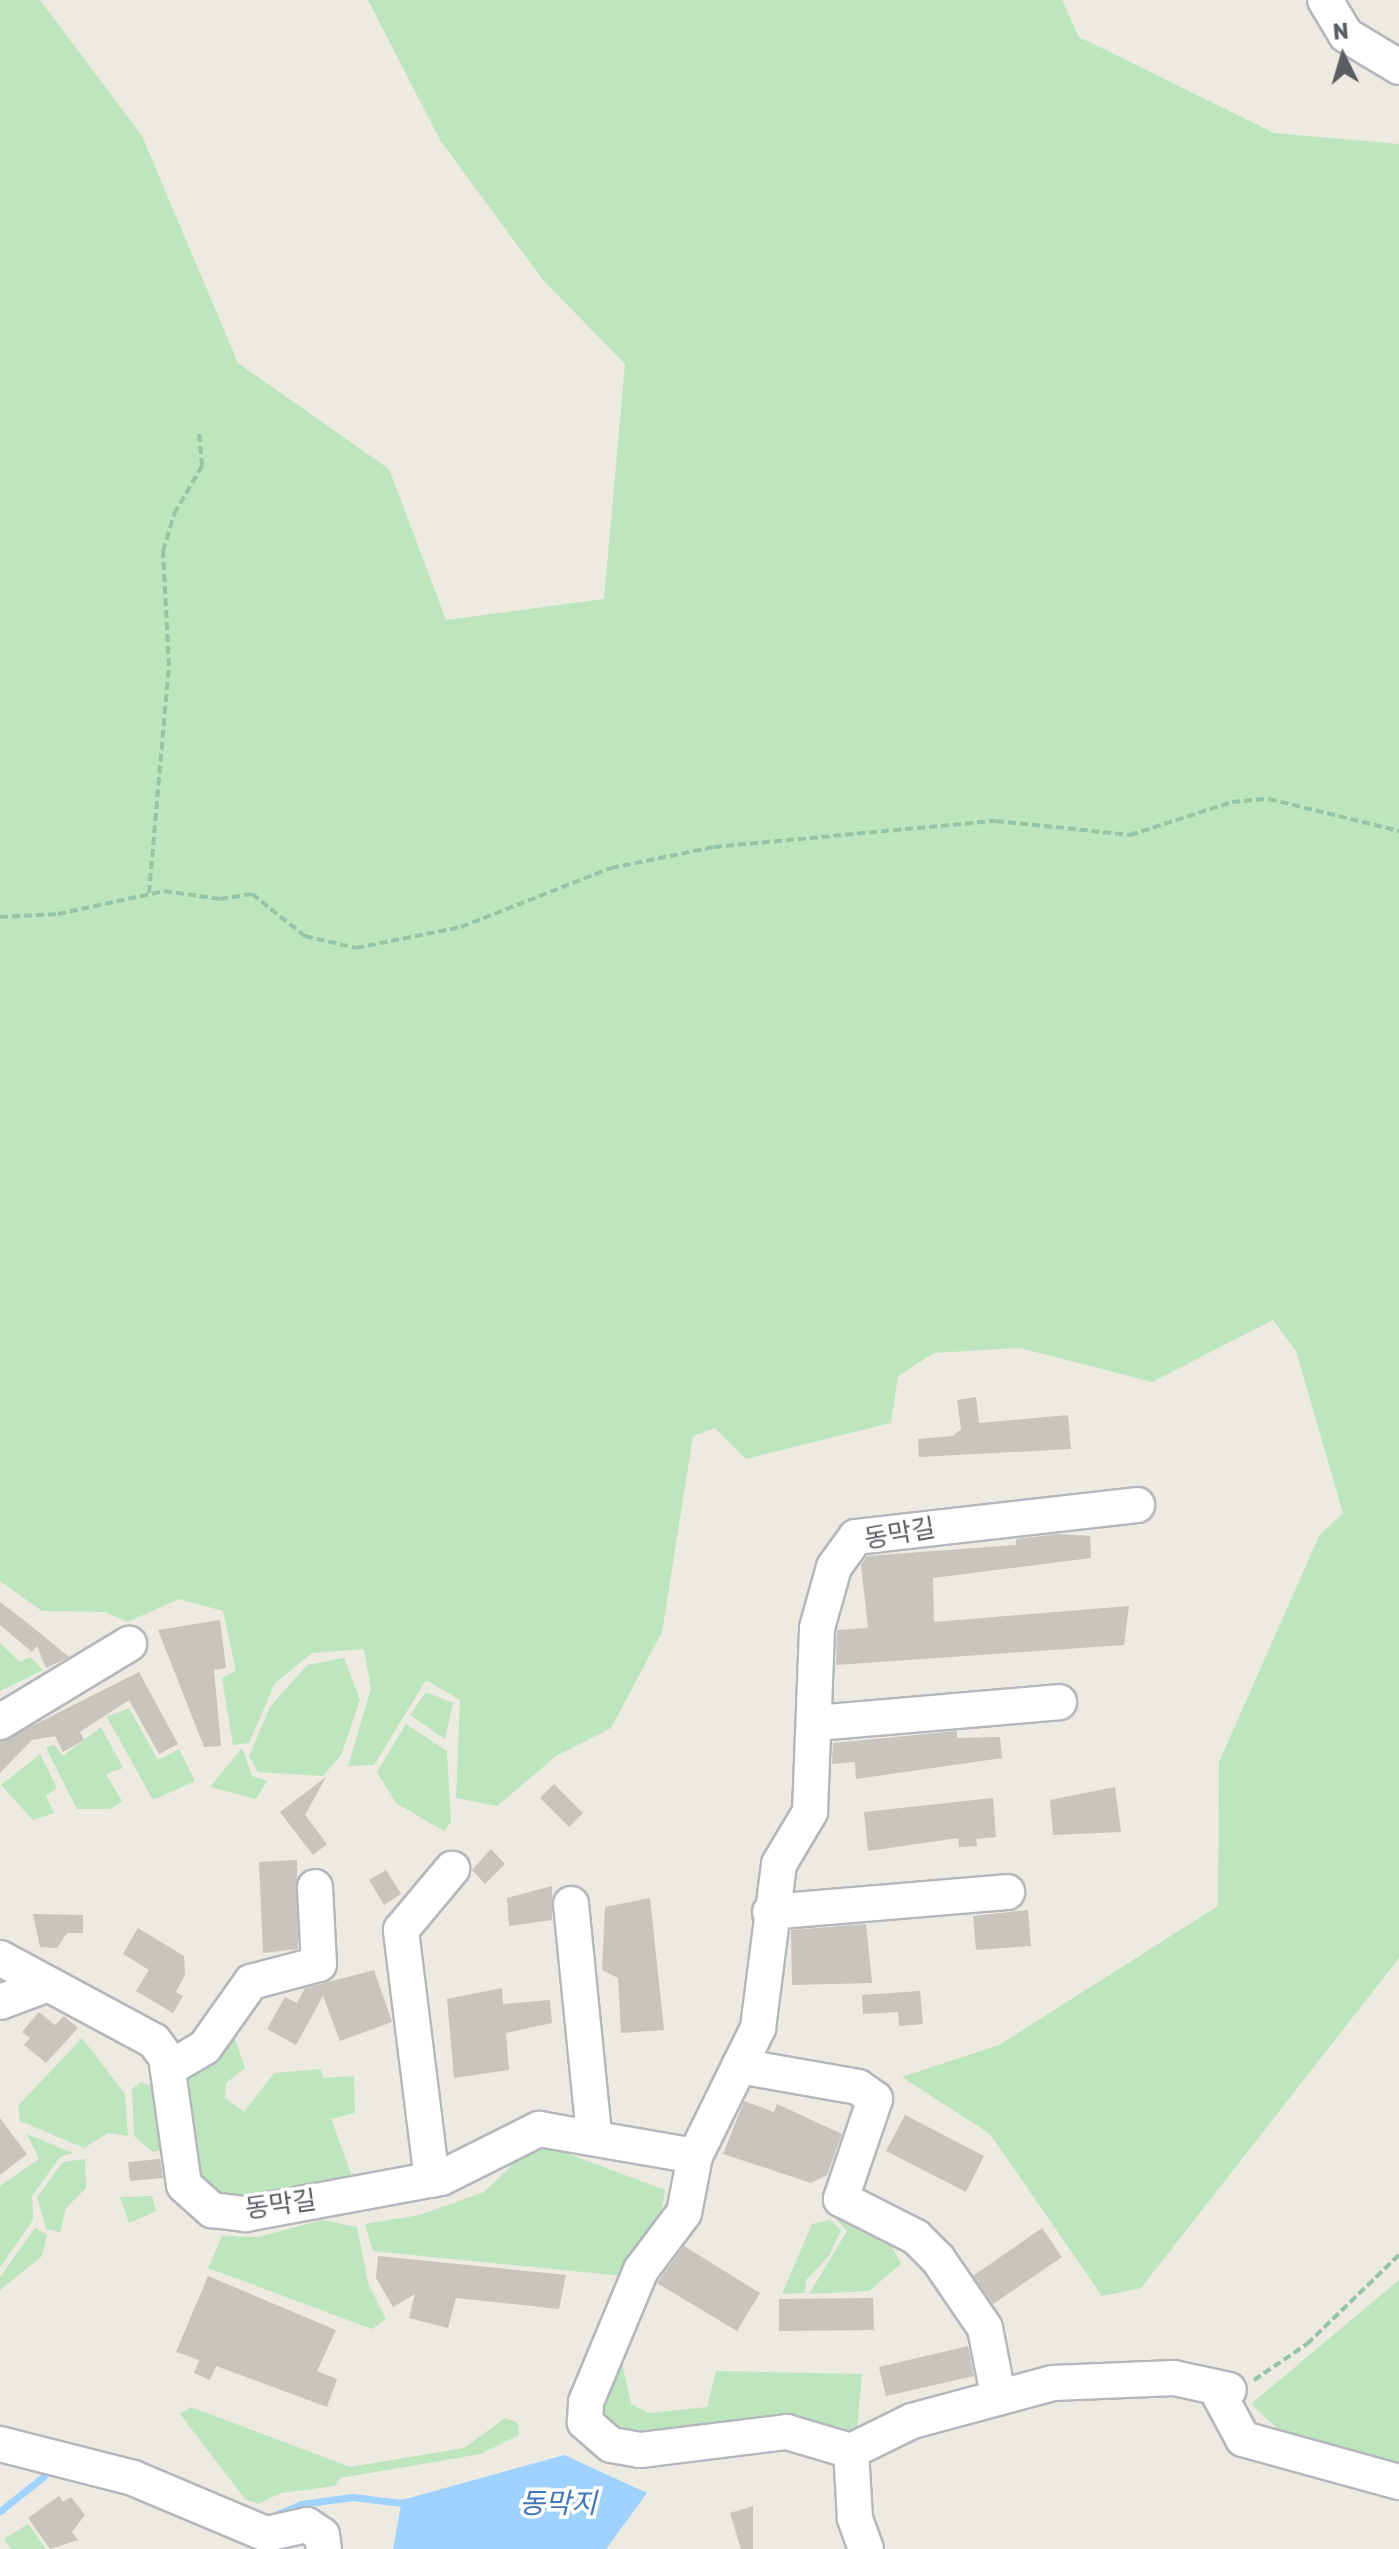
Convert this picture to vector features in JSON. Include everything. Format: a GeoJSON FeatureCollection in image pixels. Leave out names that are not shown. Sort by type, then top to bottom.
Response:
{"type":"FeatureCollection","features":[{"type":"Feature","properties":{"kind":"street"},"geometry":{"type":"LineString","coordinates":[[1325,0],[1346,35],[1399,67]]}},
{"type":"Feature","properties":{"kind":"street","name":"동막길"},"geometry":{"type":"LineString","coordinates":[[851,2451],[787,2432],[640,2450],[597,2439],[585,2422],[586,2402],[641,2270],[684,2213],[695,2156],[758,2028],[770,1912],[779,1864],[810,1812],[816,1723],[817,1628],[834,1567],[856,1537],[1137,1505]]}},
{"type":"Feature","properties":{"kind":"street"},"geometry":{"type":"LineString","coordinates":[[0,1722],[129,1644]]}},
{"type":"Feature","properties":{"kind":"street"},"geometry":{"type":"LineString","coordinates":[[816,1723],[1059,1702]]}},
{"type":"Feature","properties":{"kind":"street"},"geometry":{"type":"LineString","coordinates":[[432,2180],[401,1930],[452,1869]]}},
{"type":"Feature","properties":{"kind":"street"},"geometry":{"type":"LineString","coordinates":[[168,2069],[205,2047],[251,1982],[319,1964],[315,1887]]}},
{"type":"Feature","properties":{"kind":"street"},"geometry":{"type":"LineString","coordinates":[[770,1912],[1007,1892]]}},
{"type":"Feature","properties":{"kind":"street"},"geometry":{"type":"LineString","coordinates":[[571,1904],[594,2134]]}},
{"type":"Feature","properties":{"kind":"street","name":"동막길"},"geometry":{"type":"LineString","coordinates":[[0,1958],[154,2041],[168,2069],[184,2185],[212,2210],[246,2214],[432,2180],[515,2135],[539,2129],[594,2134],[695,2156]]}},
{"type":"Feature","properties":{"kind":"street"},"geometry":{"type":"LineString","coordinates":[[0,2002],[48,1984]]}},
{"type":"Feature","properties":{"kind":"street"},"geometry":{"type":"LineString","coordinates":[[739,2066],[858,2087],[875,2099],[841,2199],[916,2237],[938,2259],[985,2328],[998,2395]]}},
{"type":"Feature","properties":{"kind":"street"},"geometry":{"type":"LineString","coordinates":[[866,2549],[855,2518],[851,2451],[912,2421],[998,2395],[1053,2383],[1174,2378],[1222,2388],[1243,2439],[1399,2482]]}},
{"type":"Feature","properties":{"kind":"street"},"geometry":{"type":"LineString","coordinates":[[0,2444],[133,2478],[266,2534],[307,2525],[322,2535],[324,2549]]}},
{"type":"Feature","properties":{"kind":"path"},"geometry":{"type":"LineString","coordinates":[[149,893],[169,666],[163,551],[174,514],[202,466],[199,431]]}},
{"type":"Feature","properties":{"kind":"path"},"geometry":{"type":"LineString","coordinates":[[0,917],[58,914],[149,893],[252,894],[305,936],[356,948],[461,927],[611,868],[714,847],[996,821],[1130,835],[1259,799],[1399,831]]}},
{"type":"Feature","properties":{"kind":"path"},"geometry":{"type":"LineString","coordinates":[[1222,2388],[1252,2383],[1262,2368],[1307,2344],[1399,2255]]}},
{"type":"Feature","properties":{"kind":"green space"},"geometry":{"type":"Polygon","coordinates":[[[0,0],[40,0],[142,136],[238,363],[389,469],[446,620],[604,599],[625,364],[543,280],[440,140],[368,0],[1062,0],[1079,37],[1274,133],[1399,144],[1399,1958],[1141,2288],[1102,2296],[990,2134],[902,2077],[999,2045],[1218,1906],[1219,1762],[1319,1536],[1343,1513],[1296,1351],[1273,1320],[1152,1382],[1020,1348],[934,1353],[898,1376],[891,1423],[746,1459],[715,1428],[693,1436],[662,1632],[611,1728],[556,1756],[497,1806],[456,1798],[460,1700],[426,1680],[374,1765],[348,1766],[371,1689],[364,1649],[312,1653],[275,1683],[249,1743],[233,1745],[222,1678],[236,1671],[223,1611],[179,1599],[127,1622],[106,1612],[42,1611],[0,1581],[0,0]]]}},
{"type":"Feature","properties":{"kind":"green space"},"geometry":{"type":"Polygon","coordinates":[[[0,1643],[20,1662],[30,1657],[43,1670],[0,1691],[0,1643]]]}},
{"type":"Feature","properties":{"kind":"green space"},"geometry":{"type":"Polygon","coordinates":[[[344,1658],[360,1700],[341,1755],[323,1776],[258,1772],[249,1756],[270,1707],[307,1665],[344,1658]]]}},
{"type":"Feature","properties":{"kind":"green space"},"geometry":{"type":"Polygon","coordinates":[[[426,1692],[453,1703],[445,1739],[410,1715],[426,1692]]]}},
{"type":"Feature","properties":{"kind":"green space"},"geometry":{"type":"Polygon","coordinates":[[[129,1708],[158,1760],[179,1749],[195,1781],[153,1800],[107,1717],[129,1708]]]}},
{"type":"Feature","properties":{"kind":"green space"},"geometry":{"type":"Polygon","coordinates":[[[406,1724],[447,1751],[451,1822],[444,1831],[396,1803],[377,1772],[406,1724]]]}},
{"type":"Feature","properties":{"kind":"green space"},"geometry":{"type":"Polygon","coordinates":[[[101,1727],[123,1768],[106,1774],[122,1801],[110,1809],[77,1809],[46,1748],[54,1744],[63,1756],[101,1727]]]}},
{"type":"Feature","properties":{"kind":"green space"},"geometry":{"type":"Polygon","coordinates":[[[242,1748],[252,1776],[267,1781],[256,1799],[210,1787],[242,1748]]]}},
{"type":"Feature","properties":{"kind":"green space"},"geometry":{"type":"Polygon","coordinates":[[[40,1754],[57,1788],[46,1796],[54,1813],[33,1820],[1,1785],[40,1754]]]}},
{"type":"Feature","properties":{"kind":"green space"},"geometry":{"type":"Polygon","coordinates":[[[232,2030],[245,2068],[226,2083],[225,2098],[244,2112],[274,2073],[321,2069],[323,2078],[354,2076],[355,2113],[331,2119],[353,2179],[242,2199],[218,2198],[202,2186],[186,2102],[190,2072],[232,2030]]]}},
{"type":"Feature","properties":{"kind":"green space"},"geometry":{"type":"Polygon","coordinates":[[[82,2038],[125,2094],[128,2136],[108,2133],[84,2148],[20,2121],[18,2106],[82,2038]]]}},
{"type":"Feature","properties":{"kind":"green space"},"geometry":{"type":"Polygon","coordinates":[[[141,2082],[160,2089],[166,2149],[153,2152],[134,2136],[132,2089],[141,2082]]]}},
{"type":"Feature","properties":{"kind":"green space"},"geometry":{"type":"Polygon","coordinates":[[[27,2134],[73,2153],[60,2157],[32,2196],[33,2220],[0,2267],[0,2186],[39,2159],[27,2134]]]}},
{"type":"Feature","properties":{"kind":"green space"},"geometry":{"type":"Polygon","coordinates":[[[555,2149],[665,2190],[660,2222],[623,2276],[373,2251],[365,2224],[420,2215],[484,2192],[528,2150],[555,2149]]]}},
{"type":"Feature","properties":{"kind":"green space"},"geometry":{"type":"Polygon","coordinates":[[[85,2159],[86,2188],[66,2208],[60,2232],[46,2229],[37,2197],[63,2162],[85,2159]]]}},
{"type":"Feature","properties":{"kind":"green space"},"geometry":{"type":"Polygon","coordinates":[[[152,2196],[156,2211],[129,2223],[120,2197],[152,2196]]]}},
{"type":"Feature","properties":{"kind":"green space"},"geometry":{"type":"Polygon","coordinates":[[[832,2215],[883,2228],[901,2264],[869,2291],[809,2294],[847,2231],[832,2215]]]}},
{"type":"Feature","properties":{"kind":"green space"},"geometry":{"type":"Polygon","coordinates":[[[322,2220],[357,2227],[368,2283],[386,2319],[372,2329],[208,2268],[222,2236],[258,2237],[322,2220]]]}},
{"type":"Feature","properties":{"kind":"green space"},"geometry":{"type":"Polygon","coordinates":[[[830,2220],[841,2230],[829,2256],[806,2280],[805,2293],[782,2294],[812,2224],[830,2220]]]}},
{"type":"Feature","properties":{"kind":"green space"},"geometry":{"type":"Polygon","coordinates":[[[35,2228],[47,2235],[42,2256],[0,2290],[0,2277],[35,2228]]]}},
{"type":"Feature","properties":{"kind":"green space"},"geometry":{"type":"Polygon","coordinates":[[[1399,2280],[1399,2466],[1279,2430],[1251,2404],[1399,2280]]]}},
{"type":"Feature","properties":{"kind":"green space"},"geometry":{"type":"Polygon","coordinates":[[[611,2348],[622,2363],[631,2404],[649,2413],[707,2407],[716,2371],[862,2374],[857,2429],[649,2445],[593,2425],[611,2348]]]}},
{"type":"Feature","properties":{"kind":"green space"},"geometry":{"type":"Polygon","coordinates":[[[191,2407],[350,2467],[464,2448],[505,2418],[518,2423],[519,2435],[481,2454],[340,2478],[335,2486],[281,2493],[258,2504],[245,2499],[180,2414],[191,2407]]]}},
{"type":"Feature","properties":{"kind":"green space"},"geometry":{"type":"Polygon","coordinates":[[[28,2524],[46,2549],[11,2549],[4,2539],[28,2524]]]}},
{"type":"Feature","properties":{"kind":"water","name":"동막지"},"geometry":{"type":"Polygon","coordinates":[[[564,2455],[647,2493],[606,2549],[393,2549],[402,2500],[564,2455]]]}},
{"type":"Feature","properties":{"kind":"building"},"geometry":{"type":"Polygon","coordinates":[[[976,1397],[979,1423],[1068,1415],[1071,1449],[919,1457],[918,1439],[953,1436],[961,1429],[957,1400],[976,1397]]]}},
{"type":"Feature","properties":{"kind":"building"},"geometry":{"type":"Polygon","coordinates":[[[1058,1534],[1090,1536],[1091,1558],[933,1578],[934,1622],[1129,1606],[1124,1645],[836,1665],[837,1630],[868,1628],[861,1565],[867,1556],[1016,1545],[1016,1539],[1058,1534]]]}},
{"type":"Feature","properties":{"kind":"building"},"geometry":{"type":"Polygon","coordinates":[[[0,1602],[69,1657],[46,1668],[37,1646],[32,1652],[0,1625],[0,1602]]]}},
{"type":"Feature","properties":{"kind":"building"},"geometry":{"type":"Polygon","coordinates":[[[220,1620],[226,1668],[214,1670],[221,1746],[204,1747],[158,1630],[220,1620]]]}},
{"type":"Feature","properties":{"kind":"building"},"geometry":{"type":"Polygon","coordinates":[[[139,1672],[178,1744],[159,1754],[129,1700],[80,1732],[84,1740],[63,1752],[55,1736],[32,1740],[0,1773],[0,1742],[139,1672]]]}},
{"type":"Feature","properties":{"kind":"building"},"geometry":{"type":"Polygon","coordinates":[[[957,1731],[957,1738],[1000,1737],[1002,1758],[856,1779],[855,1762],[832,1764],[833,1743],[957,1731]]]}},
{"type":"Feature","properties":{"kind":"building"},"geometry":{"type":"Polygon","coordinates":[[[326,1777],[305,1815],[327,1844],[313,1855],[280,1812],[326,1777]]]}},
{"type":"Feature","properties":{"kind":"building"},"geometry":{"type":"Polygon","coordinates":[[[554,1784],[583,1813],[569,1827],[540,1798],[554,1784]]]}},
{"type":"Feature","properties":{"kind":"building"},"geometry":{"type":"Polygon","coordinates":[[[1115,1787],[1121,1832],[1053,1835],[1050,1800],[1115,1787]]]}},
{"type":"Feature","properties":{"kind":"building"},"geometry":{"type":"Polygon","coordinates":[[[993,1798],[996,1837],[976,1839],[977,1846],[959,1847],[958,1838],[868,1851],[864,1812],[993,1798]]]}},
{"type":"Feature","properties":{"kind":"building"},"geometry":{"type":"Polygon","coordinates":[[[491,1849],[505,1864],[485,1884],[472,1870],[491,1849]]]}},
{"type":"Feature","properties":{"kind":"building"},"geometry":{"type":"Polygon","coordinates":[[[297,1860],[298,1949],[263,1953],[259,1862],[297,1860]]]}},
{"type":"Feature","properties":{"kind":"building"},"geometry":{"type":"Polygon","coordinates":[[[386,1870],[401,1894],[384,1905],[369,1880],[386,1870]]]}},
{"type":"Feature","properties":{"kind":"building"},"geometry":{"type":"Polygon","coordinates":[[[552,1886],[552,1920],[509,1926],[507,1898],[552,1886]]]}},
{"type":"Feature","properties":{"kind":"building"},"geometry":{"type":"Polygon","coordinates":[[[650,1898],[664,2030],[621,2033],[618,1978],[602,1970],[605,1907],[650,1898]]]}},
{"type":"Feature","properties":{"kind":"building"},"geometry":{"type":"Polygon","coordinates":[[[1028,1910],[1031,1946],[976,1950],[973,1916],[1028,1910]]]}},
{"type":"Feature","properties":{"kind":"building"},"geometry":{"type":"Polygon","coordinates":[[[33,1914],[83,1915],[83,1933],[67,1933],[57,1948],[40,1947],[33,1914]]]}},
{"type":"Feature","properties":{"kind":"building"},"geometry":{"type":"Polygon","coordinates":[[[866,1924],[872,1983],[792,1985],[791,1930],[866,1924]]]}},
{"type":"Feature","properties":{"kind":"building"},"geometry":{"type":"Polygon","coordinates":[[[138,1928],[184,1956],[185,1975],[176,1992],[183,1996],[173,2013],[136,1991],[149,1970],[123,1954],[138,1928]]]}},
{"type":"Feature","properties":{"kind":"building"},"geometry":{"type":"Polygon","coordinates":[[[374,1970],[392,2022],[340,2041],[323,1996],[296,2045],[267,2029],[285,1997],[297,2003],[305,1988],[374,1970]]]}},
{"type":"Feature","properties":{"kind":"building"},"geometry":{"type":"Polygon","coordinates":[[[502,1988],[503,2004],[550,2000],[552,2023],[506,2033],[509,2070],[454,2078],[447,1999],[502,1988]]]}},
{"type":"Feature","properties":{"kind":"building"},"geometry":{"type":"Polygon","coordinates":[[[920,1991],[923,2024],[899,2026],[898,2012],[863,2014],[862,1995],[920,1991]]]}},
{"type":"Feature","properties":{"kind":"building"},"geometry":{"type":"Polygon","coordinates":[[[39,2012],[55,2025],[64,2016],[78,2028],[46,2063],[24,2045],[30,2038],[22,2032],[39,2012]]]}},
{"type":"Feature","properties":{"kind":"building"},"geometry":{"type":"Polygon","coordinates":[[[744,2101],[774,2112],[777,2104],[842,2134],[827,2175],[811,2183],[723,2154],[744,2101]]]}},
{"type":"Feature","properties":{"kind":"building"},"geometry":{"type":"Polygon","coordinates":[[[905,2115],[984,2156],[966,2192],[886,2151],[905,2115]]]}},
{"type":"Feature","properties":{"kind":"building"},"geometry":{"type":"Polygon","coordinates":[[[0,2118],[27,2154],[0,2175],[0,2118]]]}},
{"type":"Feature","properties":{"kind":"building"},"geometry":{"type":"Polygon","coordinates":[[[160,2159],[163,2178],[130,2181],[128,2162],[160,2159]]]}},
{"type":"Feature","properties":{"kind":"building"},"geometry":{"type":"Polygon","coordinates":[[[1042,2228],[1062,2257],[993,2304],[973,2276],[1042,2228]]]}},
{"type":"Feature","properties":{"kind":"building"},"geometry":{"type":"Polygon","coordinates":[[[684,2246],[760,2293],[737,2331],[657,2283],[684,2246]]]}},
{"type":"Feature","properties":{"kind":"building"},"geometry":{"type":"Polygon","coordinates":[[[378,2256],[566,2275],[559,2309],[456,2298],[448,2328],[409,2318],[415,2294],[393,2307],[376,2278],[378,2256]]]}},
{"type":"Feature","properties":{"kind":"building"},"geometry":{"type":"Polygon","coordinates":[[[208,2276],[336,2330],[317,2371],[337,2379],[327,2407],[216,2366],[210,2380],[194,2373],[199,2360],[176,2352],[208,2276]]]}},
{"type":"Feature","properties":{"kind":"building"},"geometry":{"type":"Polygon","coordinates":[[[873,2298],[874,2330],[779,2331],[779,2299],[873,2298]]]}},
{"type":"Feature","properties":{"kind":"building"},"geometry":{"type":"Polygon","coordinates":[[[968,2346],[974,2376],[886,2396],[879,2367],[968,2346]]]}},
{"type":"Feature","properties":{"kind":"building"},"geometry":{"type":"Polygon","coordinates":[[[59,2496],[63,2502],[71,2497],[85,2515],[72,2532],[78,2540],[50,2549],[28,2518],[59,2496]]]}},
{"type":"Feature","properties":{"kind":"building"},"geometry":{"type":"Polygon","coordinates":[[[753,2506],[753,2549],[741,2549],[730,2513],[753,2506]]]}},
{"type":"Feature","properties":{"kind":"waterway"},"geometry":{"type":"LineString","coordinates":[[0,2511],[44,2476]]}},
{"type":"Feature","properties":{"kind":"waterway"},"geometry":{"type":"LineString","coordinates":[[261,2521],[301,2504],[353,2497],[402,2503]]}}]}
